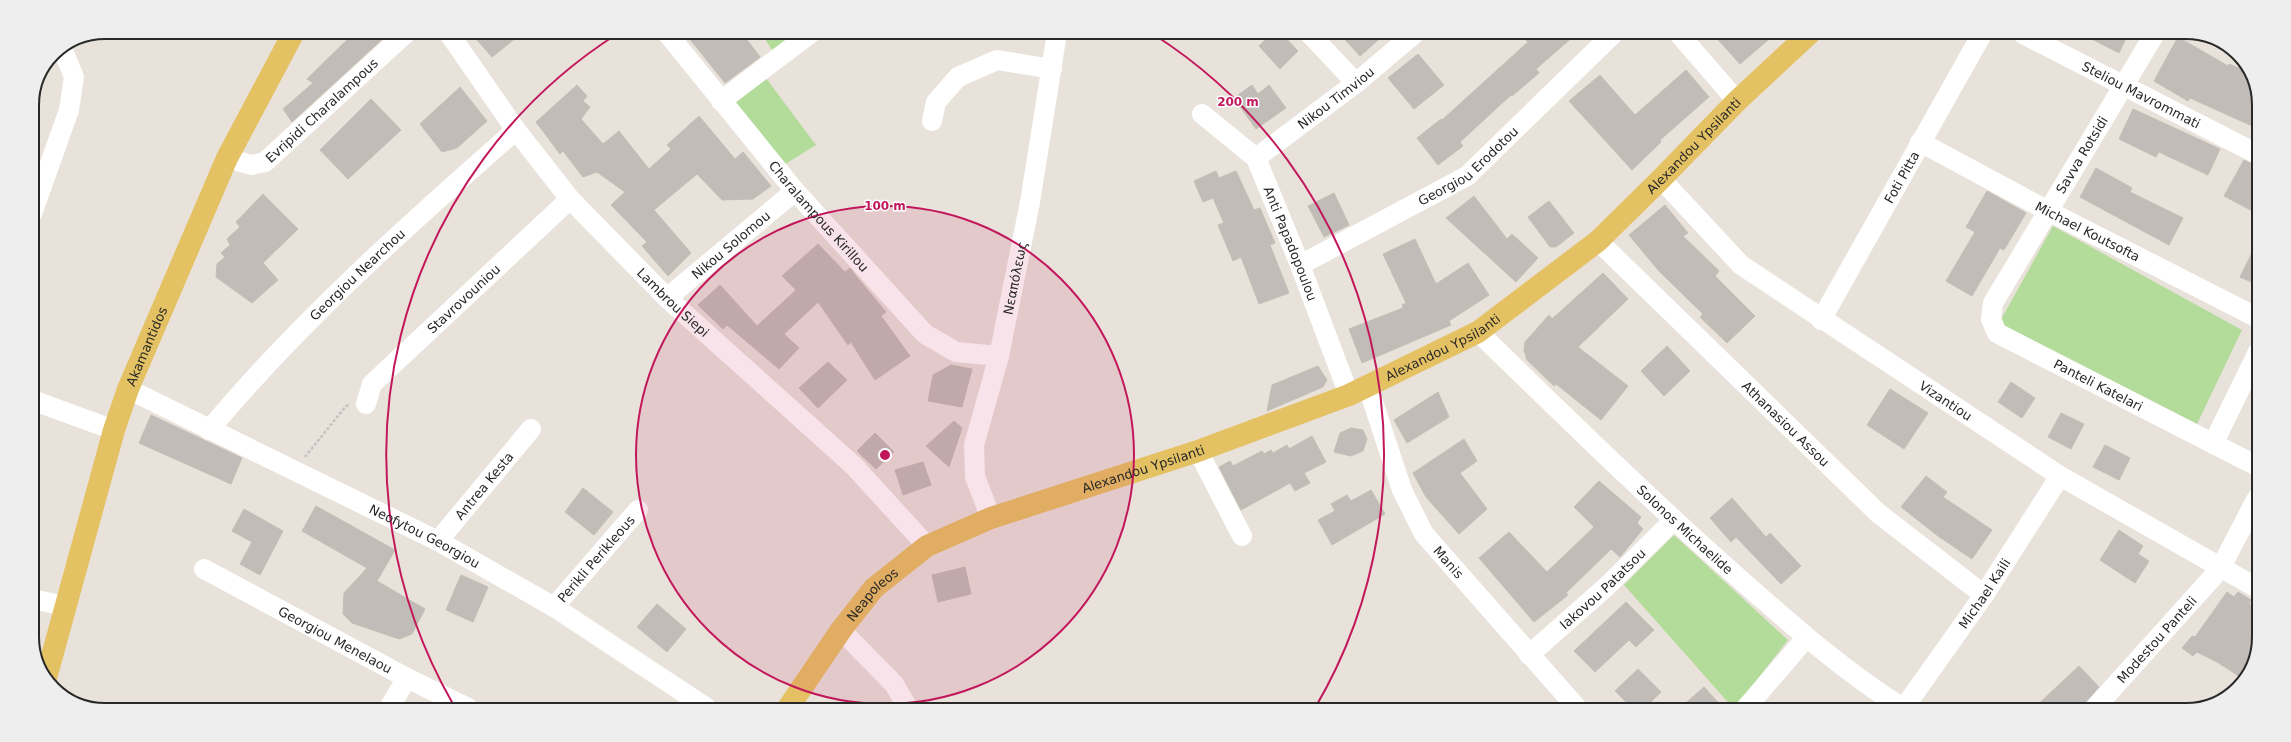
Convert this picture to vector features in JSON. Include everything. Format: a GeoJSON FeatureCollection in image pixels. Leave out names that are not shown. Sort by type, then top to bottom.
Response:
{"type":"FeatureCollection","features":[{"type":"Feature","properties":{"kind":"main road","name":"Akamantidos"},"geometry":{"type":"LineString","coordinates":[[48,670],[114,430],[128,389],[227,158],[290,39]]}},
{"type":"Feature","properties":{"kind":"main road","name":"Alexandou Ypsilanti"},"geometry":{"type":"LineString","coordinates":[[991,518],[1198,451],[1358,391],[1478,332],[1598,241],[1661,180],[1737,101],[1804,39]]}},
{"type":"Feature","properties":{"kind":"main road","name":"Neapoleos"},"geometry":{"type":"LineString","coordinates":[[791,703],[841,630],[874,588],[927,546],[991,518]]}},
{"type":"Feature","properties":{"kind":"street","name":"Evripidi Charalampous"},"geometry":{"type":"LineString","coordinates":[[227,158],[251,165],[265,162],[399,39]]}},
{"type":"Feature","properties":{"kind":"street","name":"Lambrou Siepi"},"geometry":{"type":"LineString","coordinates":[[453,39],[516,130],[570,198],[667,298],[854,466],[927,546]]}},
{"type":"Feature","properties":{"kind":"street","name":"Charalampous Kirillou"},"geometry":{"type":"LineString","coordinates":[[672,39],[795,191],[925,334],[956,352],[998,356]]}},
{"type":"Feature","properties":{"kind":"street"},"geometry":{"type":"LineString","coordinates":[[722,101],[804,39]]}},
{"type":"Feature","properties":{"kind":"street","name":"Νεαπόλεως"},"geometry":{"type":"LineString","coordinates":[[991,518],[974,477],[974,445],[998,356],[1030,202],[1056,39]]}},
{"type":"Feature","properties":{"kind":"street"},"geometry":{"type":"LineString","coordinates":[[1314,39],[1356,84]]}},
{"type":"Feature","properties":{"kind":"street","name":"Nikou Timviou"},"geometry":{"type":"LineString","coordinates":[[1256,158],[1356,84],[1408,39]]}},
{"type":"Feature","properties":{"kind":"street","name":"Georgiou Erodotou"},"geometry":{"type":"LineString","coordinates":[[1300,265],[1467,176],[1608,39]]}},
{"type":"Feature","properties":{"kind":"street"},"geometry":{"type":"LineString","coordinates":[[1683,39],[1737,101]]}},
{"type":"Feature","properties":{"kind":"street","name":"Foti Pitta"},"geometry":{"type":"LineString","coordinates":[[1821,320],[1979,39]]}},
{"type":"Feature","properties":{"kind":"street","name":"Steliou Mavrommati"},"geometry":{"type":"LineString","coordinates":[[2032,39],[2123,87],[2252,152]]}},
{"type":"Feature","properties":{"kind":"street","name":"Savva Rotsidi"},"geometry":{"type":"LineString","coordinates":[[1991,319],[1994,303],[2151,39]]}},
{"type":"Feature","properties":{"kind":"street"},"geometry":{"type":"LineString","coordinates":[[39,195],[70,110],[74,77],[64,53]]}},
{"type":"Feature","properties":{"kind":"street"},"geometry":{"type":"LineString","coordinates":[[932,120],[936,102],[958,77],[997,60],[1052,68]]}},
{"type":"Feature","properties":{"kind":"street","name":"Anti Papadopoulou"},"geometry":{"type":"LineString","coordinates":[[1202,114],[1256,158],[1300,265],[1358,391]]}},
{"type":"Feature","properties":{"kind":"street","name":"Georgiou Nearchou"},"geometry":{"type":"LineString","coordinates":[[209,430],[252,379],[292,337],[405,228],[516,130]]}},
{"type":"Feature","properties":{"kind":"street","name":"Michael Koutsofta"},"geometry":{"type":"LineString","coordinates":[[1920,142],[2048,211],[2252,315]]}},
{"type":"Feature","properties":{"kind":"street","name":"Vizantiou"},"geometry":{"type":"LineString","coordinates":[[1661,180],[1741,266],[2060,476],[2220,569],[2252,585]]}},
{"type":"Feature","properties":{"kind":"street","name":"Nikou Solomou"},"geometry":{"type":"LineString","coordinates":[[667,298],[795,191]]}},
{"type":"Feature","properties":{"kind":"street","name":"Stavrovouniou"},"geometry":{"type":"LineString","coordinates":[[366,404],[372,384],[570,198]]}},
{"type":"Feature","properties":{"kind":"street","name":"Athanasiou Assou"},"geometry":{"type":"LineString","coordinates":[[1598,241],[1878,513],[1984,595]]}},
{"type":"Feature","properties":{"kind":"street","name":"Panteli Katelari"},"geometry":{"type":"LineString","coordinates":[[1991,319],[1997,333],[2252,464]]}},
{"type":"Feature","properties":{"kind":"street","name":"Solonos Michaelide"},"geometry":{"type":"LineString","coordinates":[[1478,332],[1673,521],[1806,638],[1860,679],[1896,703]]}},
{"type":"Feature","properties":{"kind":"street"},"geometry":{"type":"LineString","coordinates":[[2213,444],[2252,364]]}},
{"type":"Feature","properties":{"kind":"street","name":"Neofytou Georgiou"},"geometry":{"type":"LineString","coordinates":[[128,389],[294,472],[438,541],[554,607],[699,703]]}},
{"type":"Feature","properties":{"kind":"street","name":"Manis"},"geometry":{"type":"LineString","coordinates":[[1358,391],[1402,490],[1424,534],[1573,703]]}},
{"type":"Feature","properties":{"kind":"street"},"geometry":{"type":"LineString","coordinates":[[39,403],[114,430]]}},
{"type":"Feature","properties":{"kind":"street","name":"Antrea Kesta"},"geometry":{"type":"LineString","coordinates":[[438,541],[531,429]]}},
{"type":"Feature","properties":{"kind":"street"},"geometry":{"type":"LineString","coordinates":[[1198,451],[1242,536]]}},
{"type":"Feature","properties":{"kind":"street","name":"Michael Kaili"},"geometry":{"type":"LineString","coordinates":[[1909,703],[1984,595],[2060,476]]}},
{"type":"Feature","properties":{"kind":"street","name":"Modestou Panteli"},"geometry":{"type":"LineString","coordinates":[[2099,703],[2220,569],[2252,508]]}},
{"type":"Feature","properties":{"kind":"street","name":"Perikli Perikleous"},"geometry":{"type":"LineString","coordinates":[[554,607],[638,510]]}},
{"type":"Feature","properties":{"kind":"street","name":"Iakovou Patatsou"},"geometry":{"type":"LineString","coordinates":[[1529,655],[1606,588],[1673,521]]}},
{"type":"Feature","properties":{"kind":"street","name":"Georgiou Menelaou"},"geometry":{"type":"LineString","coordinates":[[204,569],[407,678],[458,703]]}},
{"type":"Feature","properties":{"kind":"street"},"geometry":{"type":"LineString","coordinates":[[39,600],[65,606]]}},
{"type":"Feature","properties":{"kind":"street"},"geometry":{"type":"LineString","coordinates":[[841,630],[894,684],[905,703]]}},
{"type":"Feature","properties":{"kind":"street"},"geometry":{"type":"LineString","coordinates":[[1751,703],[1806,638]]}},
{"type":"Feature","properties":{"kind":"street"},"geometry":{"type":"LineString","coordinates":[[392,703],[407,678]]}},
{"type":"Feature","properties":{"kind":"path"},"geometry":{"type":"LineString","coordinates":[[294,472],[346,406],[366,404]]}},
{"type":"Feature","properties":{"kind":"green space"},"geometry":{"type":"Polygon","coordinates":[[[765,39],[793,39],[774,53],[765,39]]]}},
{"type":"Feature","properties":{"kind":"green space"},"geometry":{"type":"Polygon","coordinates":[[[766,78],[816,145],[784,165],[734,102],[766,78]]]}},
{"type":"Feature","properties":{"kind":"green space"},"geometry":{"type":"Polygon","coordinates":[[[2053,226],[2242,330],[2197,424],[1999,323],[2053,226]]]}},
{"type":"Feature","properties":{"kind":"green space"},"geometry":{"type":"Polygon","coordinates":[[[1674,535],[1788,640],[1739,703],[1729,703],[1624,585],[1674,535]]]}},
{"type":"Feature","properties":{"kind":"building"},"geometry":{"type":"Polygon","coordinates":[[[348,39],[382,39],[292,122],[283,109],[313,83],[307,79],[348,39]]]}},
{"type":"Feature","properties":{"kind":"building"},"geometry":{"type":"Polygon","coordinates":[[[476,39],[514,39],[492,57],[476,39]]]}},
{"type":"Feature","properties":{"kind":"building"},"geometry":{"type":"Polygon","coordinates":[[[690,39],[746,39],[760,57],[725,83],[690,39]]]}},
{"type":"Feature","properties":{"kind":"building"},"geometry":{"type":"Polygon","coordinates":[[[1266,39],[1287,39],[1298,51],[1280,69],[1259,46],[1266,39]]]}},
{"type":"Feature","properties":{"kind":"building"},"geometry":{"type":"Polygon","coordinates":[[[1345,39],[1379,39],[1360,56],[1345,39]]]}},
{"type":"Feature","properties":{"kind":"building"},"geometry":{"type":"Polygon","coordinates":[[[1570,39],[1536,69],[1539,73],[1512,96],[1511,95],[1460,142],[1463,146],[1438,165],[1417,138],[1441,119],[1442,120],[1528,42],[1526,40],[1570,39]]]}},
{"type":"Feature","properties":{"kind":"building"},"geometry":{"type":"Polygon","coordinates":[[[1718,39],[1769,39],[1740,64],[1718,39]]]}},
{"type":"Feature","properties":{"kind":"building"},"geometry":{"type":"Polygon","coordinates":[[[2092,39],[2126,39],[2119,53],[2092,39]]]}},
{"type":"Feature","properties":{"kind":"building"},"geometry":{"type":"Polygon","coordinates":[[[2177,39],[2181,39],[2228,66],[2229,64],[2241,69],[2251,92],[2252,126],[2190,98],[2188,101],[2154,81],[2177,39]]]}},
{"type":"Feature","properties":{"kind":"building"},"geometry":{"type":"Polygon","coordinates":[[[1418,54],[1444,85],[1414,109],[1388,78],[1418,54]]]}},
{"type":"Feature","properties":{"kind":"building"},"geometry":{"type":"Polygon","coordinates":[[[1686,70],[1709,97],[1660,140],[1661,142],[1632,170],[1569,101],[1600,75],[1635,115],[1686,70]]]}},
{"type":"Feature","properties":{"kind":"building"},"geometry":{"type":"Polygon","coordinates":[[[577,85],[587,96],[583,101],[590,107],[581,119],[603,144],[619,131],[649,169],[671,149],[667,145],[699,116],[735,159],[743,152],[771,186],[753,199],[722,200],[697,174],[654,210],[691,253],[668,276],[642,246],[647,242],[611,205],[625,192],[597,172],[583,177],[563,151],[560,154],[536,122],[577,85]]]}},
{"type":"Feature","properties":{"kind":"building"},"geometry":{"type":"Polygon","coordinates":[[[1252,85],[1258,94],[1269,85],[1286,108],[1256,129],[1234,98],[1252,85]]]}},
{"type":"Feature","properties":{"kind":"building"},"geometry":{"type":"Polygon","coordinates":[[[460,87],[487,121],[457,148],[442,152],[420,124],[460,87]]]}},
{"type":"Feature","properties":{"kind":"building"},"geometry":{"type":"Polygon","coordinates":[[[371,99],[401,130],[348,179],[320,150],[371,99]]]}},
{"type":"Feature","properties":{"kind":"building"},"geometry":{"type":"Polygon","coordinates":[[[2133,109],[2220,149],[2208,175],[2159,152],[2156,157],[2119,139],[2133,109]]]}},
{"type":"Feature","properties":{"kind":"building"},"geometry":{"type":"Polygon","coordinates":[[[2244,160],[2252,164],[2252,211],[2224,196],[2244,160]]]}},
{"type":"Feature","properties":{"kind":"building"},"geometry":{"type":"Polygon","coordinates":[[[2096,168],[2132,188],[2130,192],[2183,218],[2169,245],[2080,197],[2096,168]]]}},
{"type":"Feature","properties":{"kind":"building"},"geometry":{"type":"Polygon","coordinates":[[[1216,171],[1219,178],[1236,171],[1254,210],[1260,208],[1275,243],[1270,245],[1289,293],[1259,304],[1241,257],[1233,261],[1218,225],[1224,223],[1213,198],[1203,202],[1194,181],[1216,171]]]}},
{"type":"Feature","properties":{"kind":"building"},"geometry":{"type":"Polygon","coordinates":[[[1987,191],[2026,213],[2004,250],[2000,248],[1972,296],[1946,281],[1975,232],[1966,227],[1987,191]]]}},
{"type":"Feature","properties":{"kind":"building"},"geometry":{"type":"Polygon","coordinates":[[[1334,193],[1349,225],[1324,237],[1308,206],[1334,193]]]}},
{"type":"Feature","properties":{"kind":"building"},"geometry":{"type":"Polygon","coordinates":[[[263,194],[298,229],[263,263],[278,280],[252,303],[216,277],[217,264],[225,257],[221,253],[230,245],[227,239],[240,227],[236,222],[263,194]]]}},
{"type":"Feature","properties":{"kind":"building"},"geometry":{"type":"Polygon","coordinates":[[[1474,196],[1507,239],[1512,234],[1538,258],[1516,282],[1446,218],[1474,196]]]}},
{"type":"Feature","properties":{"kind":"building"},"geometry":{"type":"Polygon","coordinates":[[[1549,201],[1574,233],[1556,247],[1550,247],[1528,217],[1549,201]]]}},
{"type":"Feature","properties":{"kind":"building"},"geometry":{"type":"Polygon","coordinates":[[[1665,205],[1688,233],[1683,236],[1719,271],[1715,276],[1755,316],[1727,343],[1700,317],[1703,314],[1659,271],[1629,235],[1665,205]]]}},
{"type":"Feature","properties":{"kind":"building"},"geometry":{"type":"Polygon","coordinates":[[[1415,239],[1436,284],[1468,263],[1489,295],[1449,321],[1451,325],[1362,363],[1349,329],[1403,308],[1402,305],[1406,303],[1383,254],[1415,239]]]}},
{"type":"Feature","properties":{"kind":"building"},"geometry":{"type":"Polygon","coordinates":[[[818,244],[845,272],[850,268],[886,312],[881,316],[910,356],[875,380],[851,342],[848,345],[818,302],[784,334],[799,348],[779,369],[727,325],[723,329],[698,305],[720,285],[757,326],[796,290],[782,276],[818,244]]]}},
{"type":"Feature","properties":{"kind":"building"},"geometry":{"type":"Polygon","coordinates":[[[2252,253],[2252,282],[2240,277],[2252,253]]]}},
{"type":"Feature","properties":{"kind":"building"},"geometry":{"type":"Polygon","coordinates":[[[1603,273],[1628,299],[1578,347],[1628,386],[1601,420],[1556,384],[1554,386],[1527,360],[1524,350],[1525,342],[1549,315],[1552,319],[1603,273]]]}},
{"type":"Feature","properties":{"kind":"building"},"geometry":{"type":"Polygon","coordinates":[[[1667,346],[1690,371],[1664,396],[1641,371],[1667,346]]]}},
{"type":"Feature","properties":{"kind":"building"},"geometry":{"type":"Polygon","coordinates":[[[828,362],[847,380],[818,408],[799,388],[828,362]]]}},
{"type":"Feature","properties":{"kind":"building"},"geometry":{"type":"Polygon","coordinates":[[[951,365],[972,369],[962,407],[928,401],[933,375],[951,365]]]}},
{"type":"Feature","properties":{"kind":"building"},"geometry":{"type":"Polygon","coordinates":[[[1318,366],[1327,380],[1323,387],[1267,411],[1272,385],[1318,366]]]}},
{"type":"Feature","properties":{"kind":"building"},"geometry":{"type":"Polygon","coordinates":[[[2011,382],[2035,398],[2022,418],[1998,402],[2011,382]]]}},
{"type":"Feature","properties":{"kind":"building"},"geometry":{"type":"Polygon","coordinates":[[[1890,389],[1928,413],[1904,449],[1867,425],[1890,389]]]}},
{"type":"Feature","properties":{"kind":"building"},"geometry":{"type":"Polygon","coordinates":[[[1438,392],[1449,417],[1407,443],[1394,420],[1438,392]]]}},
{"type":"Feature","properties":{"kind":"building"},"geometry":{"type":"Polygon","coordinates":[[[2061,413],[2084,424],[2071,449],[2048,437],[2061,413]]]}},
{"type":"Feature","properties":{"kind":"building"},"geometry":{"type":"Polygon","coordinates":[[[151,415],[242,458],[231,484],[139,443],[151,415]]]}},
{"type":"Feature","properties":{"kind":"building"},"geometry":{"type":"Polygon","coordinates":[[[954,421],[962,428],[949,467],[926,446],[954,421]]]}},
{"type":"Feature","properties":{"kind":"building"},"geometry":{"type":"Polygon","coordinates":[[[1351,428],[1363,430],[1367,439],[1363,451],[1351,456],[1334,452],[1340,433],[1351,428]]]}},
{"type":"Feature","properties":{"kind":"building"},"geometry":{"type":"Polygon","coordinates":[[[875,433],[894,452],[876,469],[857,451],[875,433]]]}},
{"type":"Feature","properties":{"kind":"building"},"geometry":{"type":"Polygon","coordinates":[[[1312,436],[1326,462],[1304,473],[1310,483],[1295,491],[1290,483],[1241,510],[1219,467],[1230,461],[1233,466],[1262,451],[1264,454],[1271,450],[1273,453],[1287,445],[1289,449],[1312,436]]]}},
{"type":"Feature","properties":{"kind":"building"},"geometry":{"type":"Polygon","coordinates":[[[1464,439],[1477,461],[1460,473],[1487,509],[1459,534],[1426,497],[1413,473],[1464,439]]]}},
{"type":"Feature","properties":{"kind":"building"},"geometry":{"type":"Polygon","coordinates":[[[2105,445],[2130,458],[2119,480],[2093,467],[2105,445]]]}},
{"type":"Feature","properties":{"kind":"building"},"geometry":{"type":"Polygon","coordinates":[[[923,462],[931,485],[903,495],[895,470],[923,462]]]}},
{"type":"Feature","properties":{"kind":"building"},"geometry":{"type":"Polygon","coordinates":[[[1926,476],[1947,492],[1943,497],[1992,530],[1972,559],[1938,536],[1901,507],[1926,476]]]}},
{"type":"Feature","properties":{"kind":"building"},"geometry":{"type":"Polygon","coordinates":[[[1599,481],[1641,517],[1637,523],[1643,529],[1620,557],[1611,549],[1566,593],[1568,595],[1534,622],[1479,558],[1509,532],[1547,572],[1594,527],[1574,507],[1599,481]]]}},
{"type":"Feature","properties":{"kind":"building"},"geometry":{"type":"Polygon","coordinates":[[[583,488],[613,512],[594,535],[565,512],[583,488]]]}},
{"type":"Feature","properties":{"kind":"building"},"geometry":{"type":"Polygon","coordinates":[[[1371,490],[1385,514],[1332,545],[1318,520],[1335,511],[1331,504],[1347,495],[1351,501],[1371,490]]]}},
{"type":"Feature","properties":{"kind":"building"},"geometry":{"type":"Polygon","coordinates":[[[1732,498],[1766,537],[1770,533],[1801,566],[1781,584],[1736,537],[1731,542],[1710,518],[1732,498]]]}},
{"type":"Feature","properties":{"kind":"building"},"geometry":{"type":"Polygon","coordinates":[[[316,506],[395,550],[377,581],[425,609],[412,634],[399,639],[352,623],[343,614],[344,593],[367,568],[302,531],[316,506]]]}},
{"type":"Feature","properties":{"kind":"building"},"geometry":{"type":"Polygon","coordinates":[[[244,509],[283,531],[260,575],[240,564],[252,542],[232,531],[244,509]]]}},
{"type":"Feature","properties":{"kind":"building"},"geometry":{"type":"Polygon","coordinates":[[[2119,530],[2143,546],[2138,554],[2149,561],[2135,583],[2100,560],[2119,530]]]}},
{"type":"Feature","properties":{"kind":"building"},"geometry":{"type":"Polygon","coordinates":[[[965,567],[971,594],[938,602],[932,575],[965,567]]]}},
{"type":"Feature","properties":{"kind":"building"},"geometry":{"type":"Polygon","coordinates":[[[461,575],[488,587],[473,622],[446,610],[461,575]]]}},
{"type":"Feature","properties":{"kind":"building"},"geometry":{"type":"Polygon","coordinates":[[[2227,592],[2234,597],[2238,592],[2251,600],[2249,604],[2252,606],[2252,637],[2250,654],[2239,676],[2217,662],[2197,652],[2193,656],[2182,648],[2192,636],[2195,637],[2227,592]]]}},
{"type":"Feature","properties":{"kind":"building"},"geometry":{"type":"Polygon","coordinates":[[[1626,602],[1654,630],[1636,647],[1629,640],[1595,672],[1574,651],[1626,602]]]}},
{"type":"Feature","properties":{"kind":"building"},"geometry":{"type":"Polygon","coordinates":[[[657,604],[686,629],[667,652],[637,627],[657,604]]]}},
{"type":"Feature","properties":{"kind":"building"},"geometry":{"type":"Polygon","coordinates":[[[2079,666],[2099,687],[2085,703],[2039,703],[2079,666]]]}},
{"type":"Feature","properties":{"kind":"building"},"geometry":{"type":"Polygon","coordinates":[[[1638,669],[1661,692],[1650,703],[1627,703],[1615,691],[1638,669]]]}},
{"type":"Feature","properties":{"kind":"building"},"geometry":{"type":"Polygon","coordinates":[[[1704,687],[1719,703],[1686,703],[1704,687]]]}}]}
